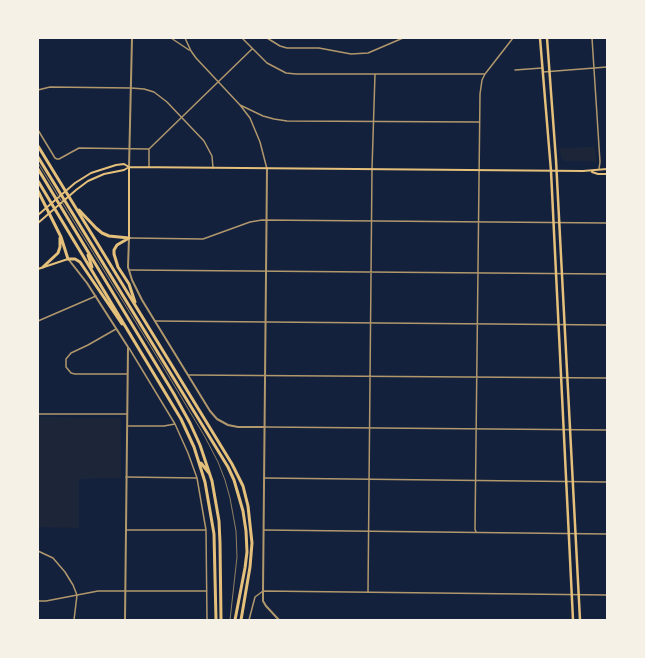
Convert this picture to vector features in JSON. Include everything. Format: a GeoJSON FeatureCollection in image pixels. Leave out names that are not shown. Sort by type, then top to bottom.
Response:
{"type":"FeatureCollection","features":[{"type":"Feature","properties":{"kind":"highway"},"geometry":{"type":"LineString","coordinates":[[38,146],[232,464],[244,491],[251,520],[252,552],[240,620]]}},
{"type":"Feature","properties":{"kind":"highway"},"geometry":{"type":"LineString","coordinates":[[38,152],[45,158]]}},
{"type":"Feature","properties":{"kind":"highway"},"geometry":{"type":"LineString","coordinates":[[38,157],[228,467],[234,480],[243,511],[246,538],[245,568],[235,620]]}},
{"type":"Feature","properties":{"kind":"highway"},"geometry":{"type":"LineString","coordinates":[[38,169],[182,409],[200,445],[210,475],[219,521],[221,620]]}},
{"type":"Feature","properties":{"kind":"highway"},"geometry":{"type":"LineString","coordinates":[[38,181],[181,419],[199,460],[207,488],[214,534],[216,620]]}},
{"type":"Feature","properties":{"kind":"highway"},"geometry":{"type":"LineString","coordinates":[[38,191],[60,235],[68,259],[75,259],[80,262],[140,350]]}},
{"type":"Feature","properties":{"kind":"highway"},"geometry":{"type":"LineString","coordinates":[[74,204],[102,233],[109,236],[129,238]]}},
{"type":"Feature","properties":{"kind":"highway"},"geometry":{"type":"LineString","coordinates":[[43,267],[58,253],[60,247],[60,235]]}},
{"type":"Feature","properties":{"kind":"highway"},"geometry":{"type":"LineString","coordinates":[[129,238],[117,245],[114,250],[114,254],[118,267],[129,284],[136,307]]}},
{"type":"Feature","properties":{"kind":"highway"},"geometry":{"type":"LineString","coordinates":[[86,249],[93,272]]}},
{"type":"Feature","properties":{"kind":"highway"},"geometry":{"type":"LineString","coordinates":[[199,460],[210,475]]}},
{"type":"Feature","properties":{"kind":"main road"},"geometry":{"type":"LineString","coordinates":[[540,38],[551,171],[573,620]]}},
{"type":"Feature","properties":{"kind":"main road"},"geometry":{"type":"LineString","coordinates":[[547,38],[557,171],[580,620]]}},
{"type":"Feature","properties":{"kind":"main road"},"geometry":{"type":"LineString","coordinates":[[38,215],[65,191],[91,173],[124,164],[129,167],[149,168],[551,171],[591,171],[607,169]]}},
{"type":"Feature","properties":{"kind":"main road"},"geometry":{"type":"LineString","coordinates":[[38,223],[88,181],[100,175],[124,170],[129,167]]}},
{"type":"Feature","properties":{"kind":"main road"},"geometry":{"type":"LineString","coordinates":[[129,167],[129,238]]}},
{"type":"Feature","properties":{"kind":"main road"},"geometry":{"type":"LineString","coordinates":[[591,171],[598,174],[607,174]]}},
{"type":"Feature","properties":{"kind":"main road"},"geometry":{"type":"LineString","coordinates":[[38,269],[68,259]]}},
{"type":"Feature","properties":{"kind":"street"},"geometry":{"type":"LineString","coordinates":[[129,167],[132,38]]}},
{"type":"Feature","properties":{"kind":"street"},"geometry":{"type":"LineString","coordinates":[[171,38],[190,51],[240,105],[250,118],[264,154],[267,168],[263,601],[279,620]]}},
{"type":"Feature","properties":{"kind":"street"},"geometry":{"type":"LineString","coordinates":[[185,38],[190,51]]}},
{"type":"Feature","properties":{"kind":"street"},"geometry":{"type":"LineString","coordinates":[[242,38],[267,64],[286,72],[296,74],[485,74]]}},
{"type":"Feature","properties":{"kind":"street"},"geometry":{"type":"LineString","coordinates":[[268,38],[280,46],[287,48],[319,48],[351,54],[368,53],[403,38]]}},
{"type":"Feature","properties":{"kind":"street"},"geometry":{"type":"LineString","coordinates":[[476,532],[475,480],[480,86],[485,74],[513,38]]}},
{"type":"Feature","properties":{"kind":"street"},"geometry":{"type":"LineString","coordinates":[[592,38],[600,162],[599,169]]}},
{"type":"Feature","properties":{"kind":"street"},"geometry":{"type":"LineString","coordinates":[[149,168],[149,149],[252,49]]}},
{"type":"Feature","properties":{"kind":"street"},"geometry":{"type":"LineString","coordinates":[[543,72],[607,67]]}},
{"type":"Feature","properties":{"kind":"street"},"geometry":{"type":"LineString","coordinates":[[515,70],[542,68]]}},
{"type":"Feature","properties":{"kind":"street"},"geometry":{"type":"LineString","coordinates":[[368,592],[372,169],[375,74]]}},
{"type":"Feature","properties":{"kind":"street"},"geometry":{"type":"LineString","coordinates":[[38,90],[50,87],[131,88],[144,89],[157,94],[168,102],[207,145],[212,156],[213,168]]}},
{"type":"Feature","properties":{"kind":"street"},"geometry":{"type":"LineString","coordinates":[[240,105],[263,116],[280,120],[479,122]]}},
{"type":"Feature","properties":{"kind":"street"},"geometry":{"type":"LineString","coordinates":[[38,130],[57,159],[79,148],[149,149]]}},
{"type":"Feature","properties":{"kind":"street"},"geometry":{"type":"LineString","coordinates":[[607,223],[266,220],[250,222],[203,239],[129,238],[129,270],[136,289],[210,411],[221,422],[233,426],[264,427],[607,430]]}},
{"type":"Feature","properties":{"kind":"street"},"geometry":{"type":"LineString","coordinates":[[68,259],[96,296],[128,347],[175,424],[188,453],[196,478],[206,530],[207,620]]}},
{"type":"Feature","properties":{"kind":"street"},"geometry":{"type":"LineString","coordinates":[[129,270],[607,274]]}},
{"type":"Feature","properties":{"kind":"street"},"geometry":{"type":"LineString","coordinates":[[38,321],[96,296]]}},
{"type":"Feature","properties":{"kind":"street"},"geometry":{"type":"LineString","coordinates":[[155,322],[607,325]]}},
{"type":"Feature","properties":{"kind":"street"},"geometry":{"type":"LineString","coordinates":[[116,329],[71,353],[66,359],[66,367],[71,373],[75,374],[127,374]]}},
{"type":"Feature","properties":{"kind":"street"},"geometry":{"type":"LineString","coordinates":[[125,620],[128,347]]}},
{"type":"Feature","properties":{"kind":"street"},"geometry":{"type":"LineString","coordinates":[[188,375],[607,378]]}},
{"type":"Feature","properties":{"kind":"street"},"geometry":{"type":"LineString","coordinates":[[38,414],[127,414]]}},
{"type":"Feature","properties":{"kind":"street"},"geometry":{"type":"LineString","coordinates":[[127,426],[164,426],[175,424]]}},
{"type":"Feature","properties":{"kind":"street"},"geometry":{"type":"LineString","coordinates":[[126,478],[196,478]]}},
{"type":"Feature","properties":{"kind":"street"},"geometry":{"type":"LineString","coordinates":[[264,478],[607,482]]}},
{"type":"Feature","properties":{"kind":"street"},"geometry":{"type":"LineString","coordinates":[[126,530],[206,530]]}},
{"type":"Feature","properties":{"kind":"street"},"geometry":{"type":"LineString","coordinates":[[264,530],[607,534]]}},
{"type":"Feature","properties":{"kind":"street"},"geometry":{"type":"LineString","coordinates":[[38,551],[47,554],[59,565],[73,585],[77,595],[74,620]]}},
{"type":"Feature","properties":{"kind":"street"},"geometry":{"type":"LineString","coordinates":[[38,601],[46,601],[98,591],[207,591]]}},
{"type":"Feature","properties":{"kind":"street"},"geometry":{"type":"LineString","coordinates":[[249,620],[255,597],[263,591],[607,595]]}},
{"type":"Feature","properties":{"kind":"shaded area"},"geometry":{"type":"Polygon","coordinates":[[[595,147],[597,163],[589,161],[565,161],[561,157],[560,148],[595,147]]]}},
{"type":"Feature","properties":{"kind":"shaded area"},"geometry":{"type":"Polygon","coordinates":[[[38,417],[121,418],[121,478],[79,479],[79,528],[38,527],[38,417]]]}},
{"type":"Feature","properties":{"kind":"railway"},"geometry":{"type":"LineString","coordinates":[[38,163],[162,365],[205,437],[218,462],[230,498],[236,531],[237,557],[230,620]]}}]}
